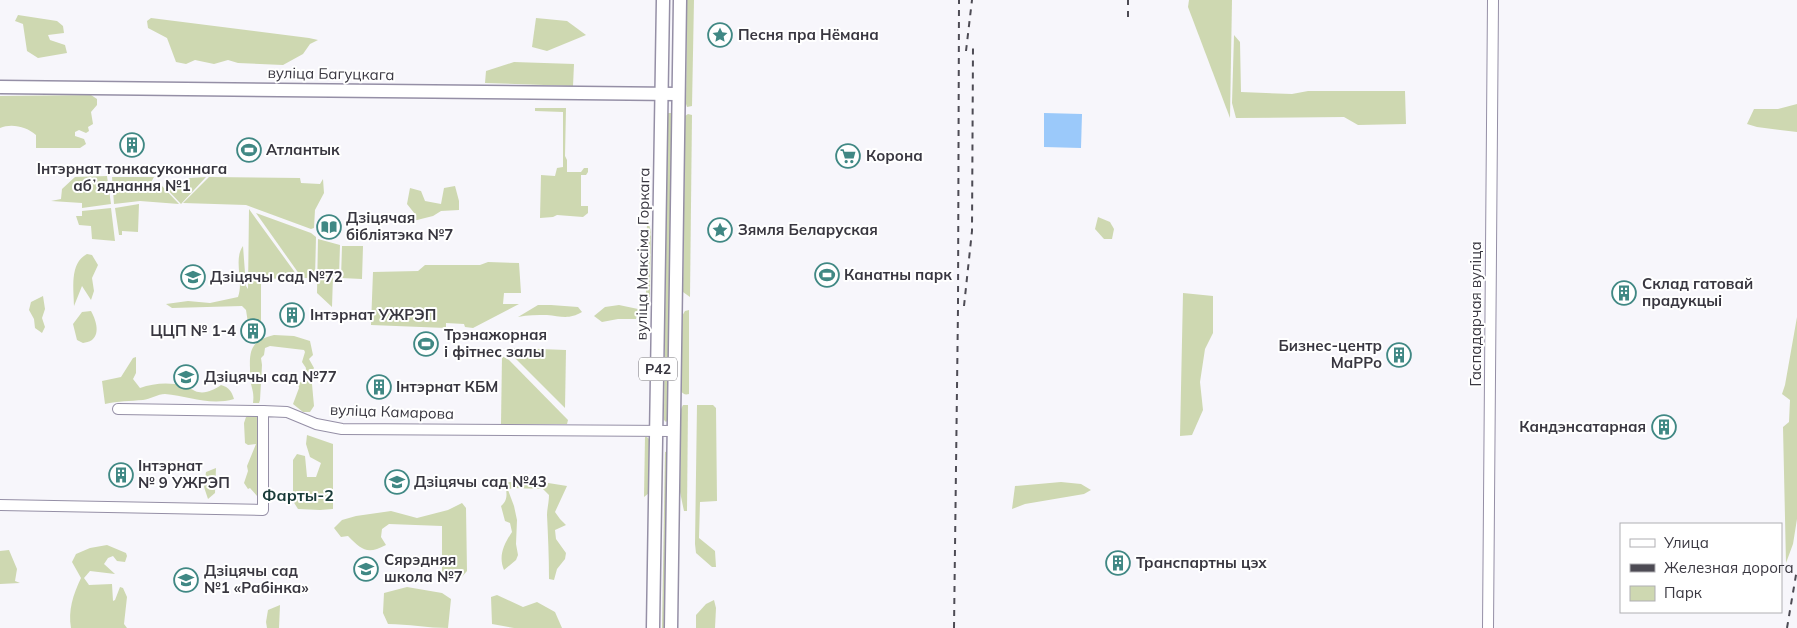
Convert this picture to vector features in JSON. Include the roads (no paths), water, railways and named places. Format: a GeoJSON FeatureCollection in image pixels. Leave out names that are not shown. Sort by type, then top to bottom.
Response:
{"type":"FeatureCollection","features":[{"type":"Feature","properties":{"kind":"main road","name":"вуліца Максіма Горкага"},"geometry":{"type":"LineString","coordinates":[[654,628],[663,0]]}},
{"type":"Feature","properties":{"kind":"main road","name":"Р42"},"geometry":{"type":"LineString","coordinates":[[671,628],[677,94],[680,0]]}},
{"type":"Feature","properties":{"kind":"main road","name":"вуліца Багуцкага"},"geometry":{"type":"LineString","coordinates":[[0,86],[677,94]]}},
{"type":"Feature","properties":{"kind":"street","name":"Гаспадарчая вуліца"},"geometry":{"type":"LineString","coordinates":[[1488,628],[1493,0]]}},
{"type":"Feature","properties":{"kind":"street","name":"вуліца Камарова"},"geometry":{"type":"LineString","coordinates":[[118,410],[287,412],[316,424],[342,429],[673,431]]}},
{"type":"Feature","properties":{"kind":"street"},"geometry":{"type":"LineString","coordinates":[[0,505],[263,510],[263,411]]}},
{"type":"Feature","properties":{"kind":"water"},"geometry":{"type":"Polygon","coordinates":[[[1044,113],[1082,114],[1081,148],[1044,147],[1044,113]]]}},
{"type":"Feature","properties":{"kind":"railway"},"geometry":{"type":"LineString","coordinates":[[954,628],[959,0]]}},
{"type":"Feature","properties":{"kind":"railway"},"geometry":{"type":"LineString","coordinates":[[966,51],[972,0]]}},
{"type":"Feature","properties":{"kind":"railway"},"geometry":{"type":"LineString","coordinates":[[1128,0],[1128,17]]}},
{"type":"Feature","properties":{"kind":"railway"},"geometry":{"type":"LineString","coordinates":[[964,306],[972,231],[973,47]]}},
{"type":"Feature","properties":{"kind":"railway"},"geometry":{"type":"LineString","coordinates":[[1787,628],[1797,569]]}},
{"type":"Feature","properties":{"kind":"place","name":"Песня пра Нёмана"},"geometry":{"type":"Point","coordinates":[720,35]}},
{"type":"Feature","properties":{"kind":"place","name":"Інтэрнат тонкасуконнага абʼяднання №1"},"geometry":{"type":"Point","coordinates":[132,145]}},
{"type":"Feature","properties":{"kind":"place","name":"Атлантык"},"geometry":{"type":"Point","coordinates":[249,150]}},
{"type":"Feature","properties":{"kind":"place","name":"Корона"},"geometry":{"type":"Point","coordinates":[848,156]}},
{"type":"Feature","properties":{"kind":"place","name":"Дзіцячая бібліятэка №7"},"geometry":{"type":"Point","coordinates":[329,227]}},
{"type":"Feature","properties":{"kind":"place","name":"Зямля Беларуская"},"geometry":{"type":"Point","coordinates":[720,230]}},
{"type":"Feature","properties":{"kind":"place","name":"Канатны парк"},"geometry":{"type":"Point","coordinates":[827,275]}},
{"type":"Feature","properties":{"kind":"place","name":"Дзіцячы сад №72"},"geometry":{"type":"Point","coordinates":[193,277]}},
{"type":"Feature","properties":{"kind":"place","name":"Склад гатовай прадукцыі"},"geometry":{"type":"Point","coordinates":[1624,293]}},
{"type":"Feature","properties":{"kind":"place","name":"Інтэрнат УЖРЭП"},"geometry":{"type":"Point","coordinates":[292,315]}},
{"type":"Feature","properties":{"kind":"place","name":"ЦЦП № 1-4"},"geometry":{"type":"Point","coordinates":[253,331]}},
{"type":"Feature","properties":{"kind":"place","name":"Трэнажорная і фітнес залы"},"geometry":{"type":"Point","coordinates":[426,344]}},
{"type":"Feature","properties":{"kind":"place","name":"Бизнес-центр МаРРо"},"geometry":{"type":"Point","coordinates":[1399,355]}},
{"type":"Feature","properties":{"kind":"place","name":"Дзіцячы сад №77"},"geometry":{"type":"Point","coordinates":[186,377]}},
{"type":"Feature","properties":{"kind":"place","name":"Інтэрнат КБМ"},"geometry":{"type":"Point","coordinates":[379,387]}},
{"type":"Feature","properties":{"kind":"place","name":"Кандэнсатарная"},"geometry":{"type":"Point","coordinates":[1664,427]}},
{"type":"Feature","properties":{"kind":"place","name":"Інтэрнат № 9 УЖРЭП"},"geometry":{"type":"Point","coordinates":[121,475]}},
{"type":"Feature","properties":{"kind":"place","name":"Дзіцячы сад №43"},"geometry":{"type":"Point","coordinates":[397,482]}},
{"type":"Feature","properties":{"kind":"place","name":"Транспартны цэх"},"geometry":{"type":"Point","coordinates":[1118,563]}},
{"type":"Feature","properties":{"kind":"place","name":"Сярэдняя школа №7"},"geometry":{"type":"Point","coordinates":[366,569]}},
{"type":"Feature","properties":{"kind":"place","name":"Дзіцячы сад №1 «Рабінка»"},"geometry":{"type":"Point","coordinates":[186,580]}},
{"type":"Feature","properties":{"kind":"district","name":"Фарты-2"},"geometry":{"type":"Point","coordinates":[298,495]}}]}
